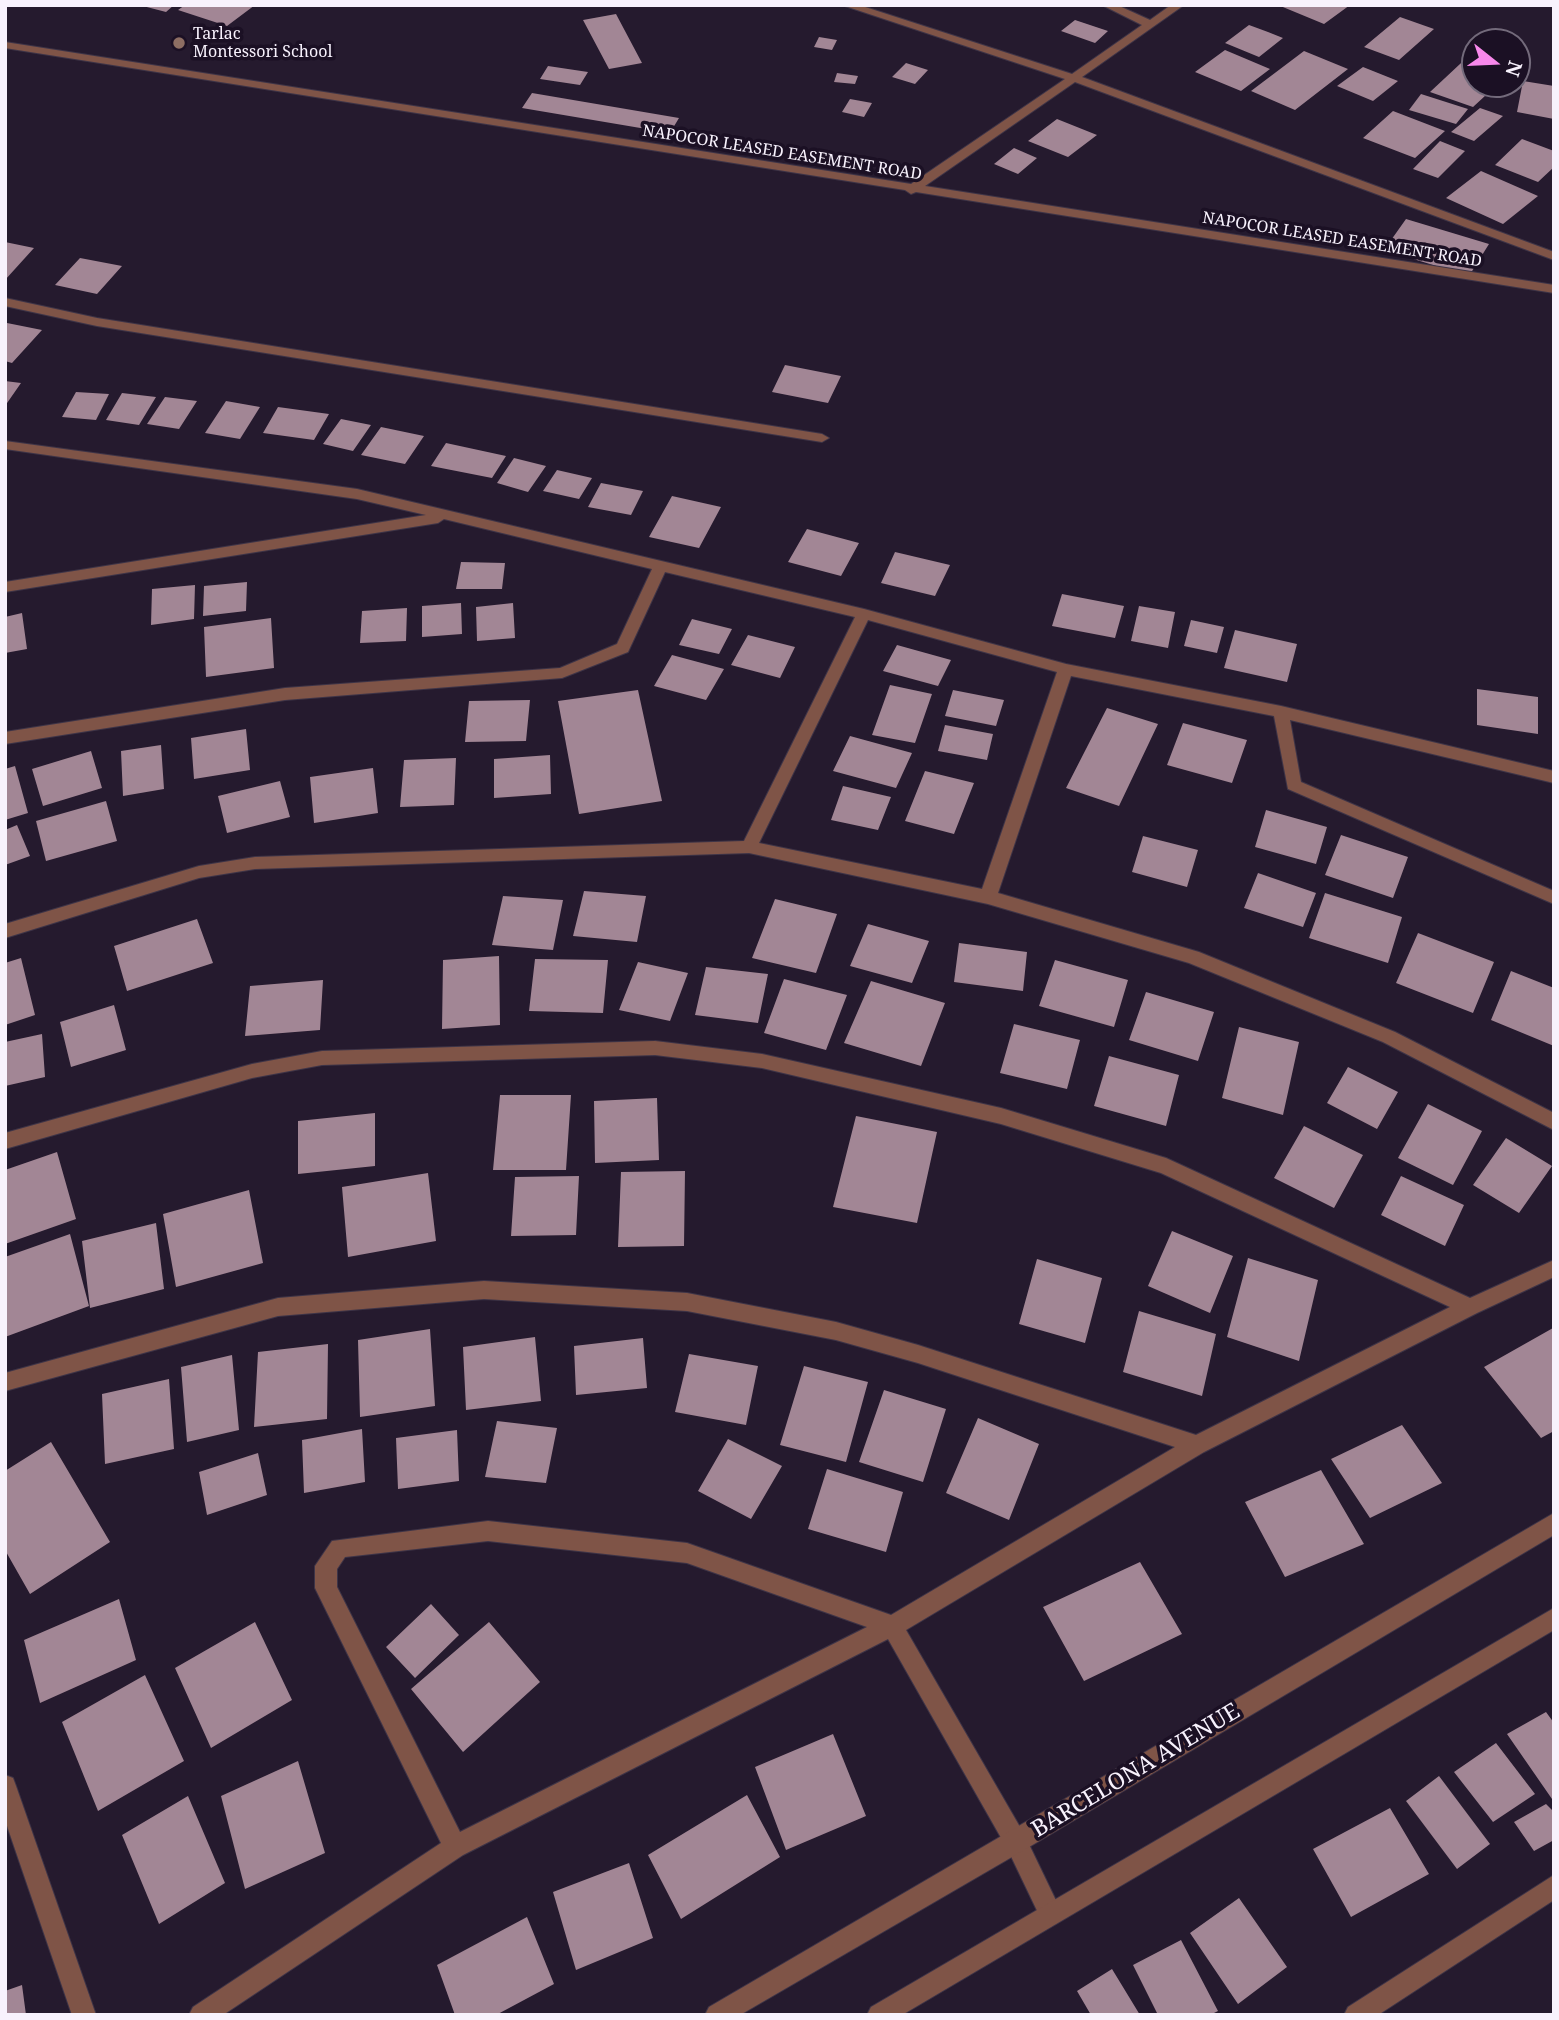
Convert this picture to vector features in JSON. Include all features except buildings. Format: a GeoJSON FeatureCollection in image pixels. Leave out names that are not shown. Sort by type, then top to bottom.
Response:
{"type":"FeatureCollection","features":[{"type":"Feature","properties":{"kind":"street"},"geometry":{"type":"LineString","coordinates":[[847,5],[1074,78],[1554,256]]}},
{"type":"Feature","properties":{"kind":"street"},"geometry":{"type":"LineString","coordinates":[[1107,5],[1150,25]]}},
{"type":"Feature","properties":{"kind":"street"},"geometry":{"type":"LineString","coordinates":[[911,190],[1179,5]]}},
{"type":"Feature","properties":{"kind":"street","name":"NAPOCOR LEASED EASEMENT ROAD"},"geometry":{"type":"LineString","coordinates":[[5,45],[911,190],[1554,289]]}},
{"type":"Feature","properties":{"kind":"street"},"geometry":{"type":"LineString","coordinates":[[5,302],[111,325],[822,438]]}},
{"type":"Feature","properties":{"kind":"street"},"geometry":{"type":"LineString","coordinates":[[5,446],[357,494],[445,517],[864,614],[1066,669],[1281,712],[1554,777]]}},
{"type":"Feature","properties":{"kind":"street"},"geometry":{"type":"LineString","coordinates":[[5,587],[445,517]]}},
{"type":"Feature","properties":{"kind":"street"},"geometry":{"type":"LineString","coordinates":[[5,738],[285,694],[562,673],[623,648],[660,567]]}},
{"type":"Feature","properties":{"kind":"street"},"geometry":{"type":"LineString","coordinates":[[749,847],[864,614]]}},
{"type":"Feature","properties":{"kind":"street"},"geometry":{"type":"LineString","coordinates":[[988,897],[1066,669]]}},
{"type":"Feature","properties":{"kind":"street"},"geometry":{"type":"LineString","coordinates":[[1281,712],[1294,785],[1554,898]]}},
{"type":"Feature","properties":{"kind":"street"},"geometry":{"type":"LineString","coordinates":[[5,931],[199,872],[255,863],[749,847],[988,897],[1193,957],[1389,1037],[1554,1122]]}},
{"type":"Feature","properties":{"kind":"street"},"geometry":{"type":"LineString","coordinates":[[5,1141],[253,1071],[322,1058],[655,1048],[762,1061],[988,1113],[1166,1166],[1470,1307]]}},
{"type":"Feature","properties":{"kind":"street"},"geometry":{"type":"LineString","coordinates":[[201,2015],[455,1847],[892,1626],[1197,1445],[1470,1307],[1554,1268]]}},
{"type":"Feature","properties":{"kind":"street"},"geometry":{"type":"LineString","coordinates":[[5,1382],[278,1307],[484,1290],[687,1302],[836,1331],[918,1354],[1197,1445]]}},
{"type":"Feature","properties":{"kind":"street","name":"BARCELONA AVENUE"},"geometry":{"type":"LineString","coordinates":[[717,2015],[1016,1842],[1554,1523]]}},
{"type":"Feature","properties":{"kind":"street"},"geometry":{"type":"LineString","coordinates":[[455,1847],[326,1588],[326,1566],[339,1548],[488,1531],[687,1553],[892,1626],[1016,1842],[1050,1913]]}},
{"type":"Feature","properties":{"kind":"street"},"geometry":{"type":"LineString","coordinates":[[879,2015],[1554,1618]]}},
{"type":"Feature","properties":{"kind":"street"},"geometry":{"type":"LineString","coordinates":[[5,1786],[84,2015]]}},
{"type":"Feature","properties":{"kind":"street"},"geometry":{"type":"LineString","coordinates":[[1356,2015],[1554,1885]]}},
{"type":"Feature","properties":{"kind":"place","name":"Tarlac Montessori School"},"geometry":{"type":"Point","coordinates":[179,43]}}]}
